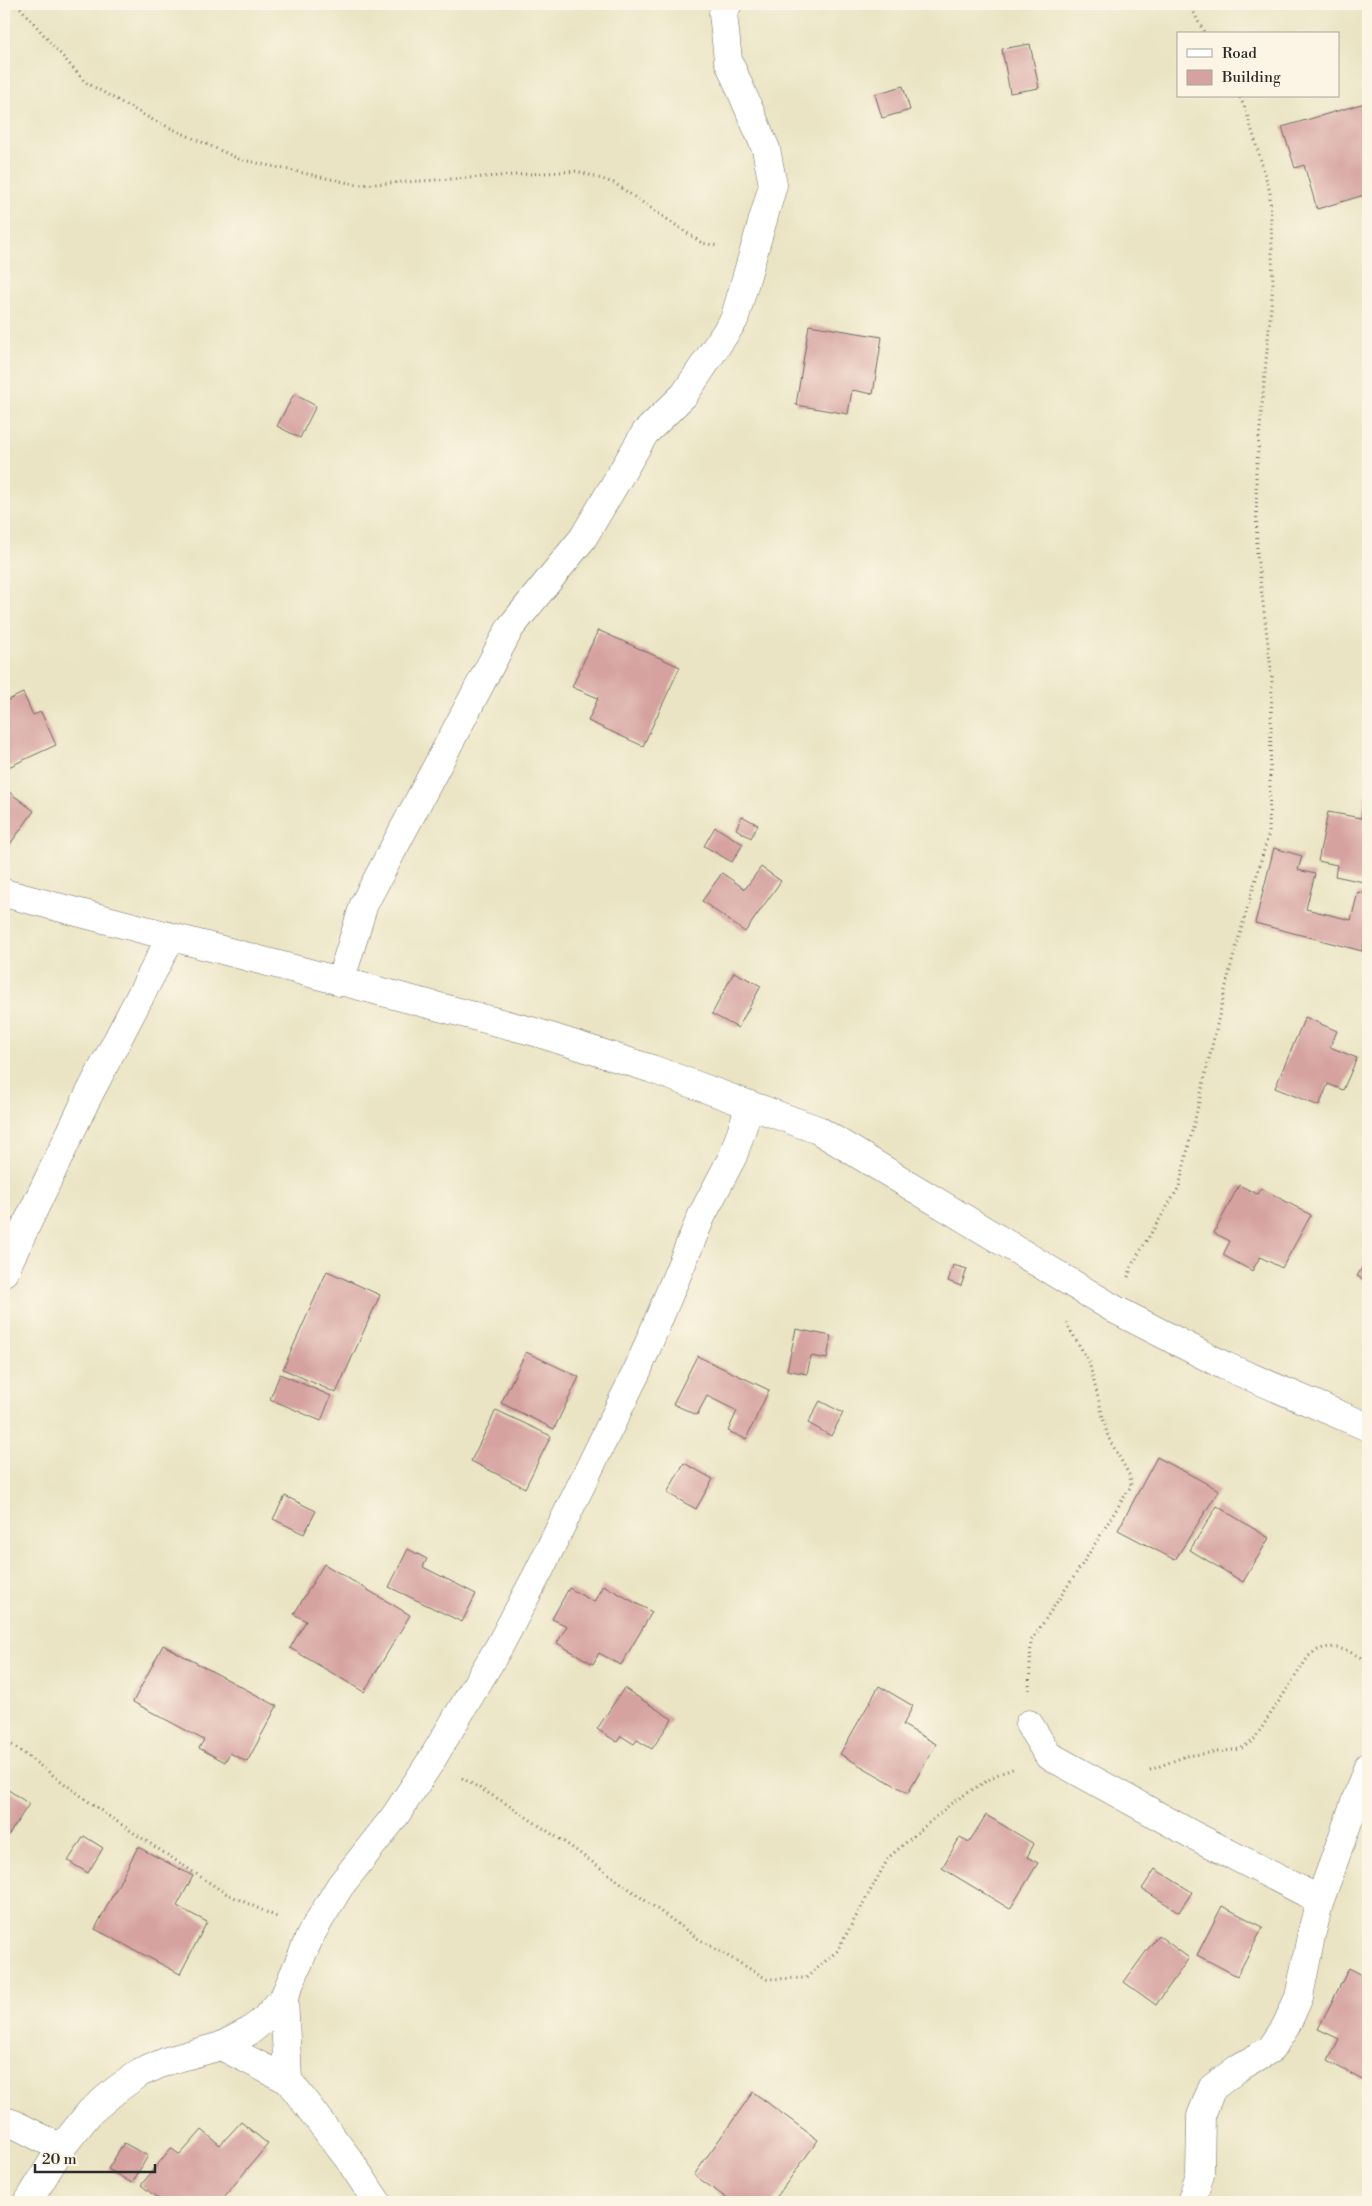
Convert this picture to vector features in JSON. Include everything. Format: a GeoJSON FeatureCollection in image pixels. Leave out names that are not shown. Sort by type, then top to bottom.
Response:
{"type":"FeatureCollection","features":[{"type":"Feature","properties":{"kind":"street"},"geometry":{"type":"LineString","coordinates":[[340,982],[364,904],[510,628],[583,538],[645,434],[684,395],[734,320],[773,185],[766,149],[728,60],[723,13],[728,4]]}},
{"type":"Feature","properties":{"kind":"street"},"geometry":{"type":"LineString","coordinates":[[4,893],[535,1032],[652,1069],[818,1130],[1116,1310],[1225,1366],[1368,1427]]}},
{"type":"Feature","properties":{"kind":"street"},"geometry":{"type":"LineString","coordinates":[[4,1272],[86,1100],[171,937]]}},
{"type":"Feature","properties":{"kind":"street"},"geometry":{"type":"LineString","coordinates":[[28,2202],[61,2148],[90,2112],[140,2073],[167,2062],[221,2046],[266,2019],[284,1997],[311,1934],[340,1886],[395,1816],[431,1761],[500,1645],[597,1457],[638,1369],[702,1215],[733,1156],[750,1105]]}},
{"type":"Feature","properties":{"kind":"street"},"geometry":{"type":"LineString","coordinates":[[1029,1724],[1048,1755],[1193,1835],[1320,1900]]}},
{"type":"Feature","properties":{"kind":"street"},"geometry":{"type":"LineString","coordinates":[[1191,2202],[1200,2175],[1201,2116],[1212,2088],[1240,2067],[1271,2049],[1286,2026],[1299,1997],[1320,1900],[1368,1766]]}},
{"type":"Feature","properties":{"kind":"street"},"geometry":{"type":"LineString","coordinates":[[284,1997],[288,2080]]}},
{"type":"Feature","properties":{"kind":"street"},"geometry":{"type":"LineString","coordinates":[[221,2046],[288,2080],[350,2161],[378,2202]]}},
{"type":"Feature","properties":{"kind":"street"},"geometry":{"type":"LineString","coordinates":[[4,2121],[14,2124],[61,2148]]}},
{"type":"Feature","properties":{"kind":"path"},"geometry":{"type":"LineString","coordinates":[[17,4],[85,82],[153,120],[239,159],[358,184],[577,171],[614,183],[702,243],[727,247],[755,247]]}},
{"type":"Feature","properties":{"kind":"path"},"geometry":{"type":"LineString","coordinates":[[1189,4],[1204,32]]}},
{"type":"Feature","properties":{"kind":"path"},"geometry":{"type":"LineString","coordinates":[[1116,1310],[1133,1263],[1179,1187],[1231,965],[1269,833],[1272,676],[1257,554],[1256,472],[1273,275],[1270,192],[1246,110],[1240,98]]}},
{"type":"Feature","properties":{"kind":"path"},"geometry":{"type":"LineString","coordinates":[[1029,1724],[1031,1641],[1131,1486],[1130,1476],[1108,1437],[1089,1362],[1065,1325],[1054,1274]]}},
{"type":"Feature","properties":{"kind":"path"},"geometry":{"type":"LineString","coordinates":[[1104,1785],[1186,1756],[1240,1749],[1253,1741],[1308,1657],[1316,1650],[1326,1647],[1342,1649],[1368,1661]]}},
{"type":"Feature","properties":{"kind":"path"},"geometry":{"type":"LineString","coordinates":[[4,1739],[107,1815],[225,1893],[311,1934]]}},
{"type":"Feature","properties":{"kind":"path"},"geometry":{"type":"LineString","coordinates":[[431,1761],[502,1801],[570,1846],[697,1938],[767,1979],[806,1978],[837,1951],[889,1857],[953,1802],[996,1775],[1048,1755]]}},
{"type":"Feature","properties":{"kind":"building"},"geometry":{"type":"Polygon","coordinates":[[[1030,44],[1039,88],[1010,93],[1002,49],[1030,44]]]}},
{"type":"Feature","properties":{"kind":"building"},"geometry":{"type":"Polygon","coordinates":[[[903,86],[910,110],[882,118],[875,94],[903,86]]]}},
{"type":"Feature","properties":{"kind":"building"},"geometry":{"type":"Polygon","coordinates":[[[1365,103],[1368,113],[1368,135],[1364,136],[1368,151],[1368,194],[1317,209],[1304,165],[1295,168],[1282,127],[1365,103]]]}},
{"type":"Feature","properties":{"kind":"building"},"geometry":{"type":"Polygon","coordinates":[[[809,325],[882,337],[873,394],[852,390],[848,414],[796,405],[809,325]]]}},
{"type":"Feature","properties":{"kind":"building"},"geometry":{"type":"Polygon","coordinates":[[[294,394],[316,406],[300,438],[277,426],[294,394]]]}},
{"type":"Feature","properties":{"kind":"building"},"geometry":{"type":"Polygon","coordinates":[[[598,630],[680,667],[643,746],[588,721],[598,698],[572,687],[598,630]]]}},
{"type":"Feature","properties":{"kind":"building"},"geometry":{"type":"Polygon","coordinates":[[[23,693],[33,715],[41,712],[56,745],[4,769],[4,702],[23,693]]]}},
{"type":"Feature","properties":{"kind":"building"},"geometry":{"type":"Polygon","coordinates":[[[4,788],[34,811],[8,847],[4,845],[4,788]]]}},
{"type":"Feature","properties":{"kind":"building"},"geometry":{"type":"Polygon","coordinates":[[[1365,795],[1368,796],[1368,883],[1335,876],[1337,865],[1318,861],[1328,812],[1361,818],[1365,795]]]}},
{"type":"Feature","properties":{"kind":"building"},"geometry":{"type":"Polygon","coordinates":[[[742,816],[758,825],[751,838],[736,829],[742,816]]]}},
{"type":"Feature","properties":{"kind":"building"},"geometry":{"type":"Polygon","coordinates":[[[715,827],[743,844],[732,862],[704,846],[715,827]]]}},
{"type":"Feature","properties":{"kind":"building"},"geometry":{"type":"Polygon","coordinates":[[[1274,848],[1302,856],[1298,870],[1315,874],[1306,909],[1351,920],[1358,892],[1368,894],[1368,926],[1362,951],[1255,923],[1274,848]]]}},
{"type":"Feature","properties":{"kind":"building"},"geometry":{"type":"Polygon","coordinates":[[[761,867],[781,881],[745,932],[702,901],[722,873],[745,889],[761,867]]]}},
{"type":"Feature","properties":{"kind":"building"},"geometry":{"type":"Polygon","coordinates":[[[734,972],[761,986],[738,1028],[712,1014],[734,972]]]}},
{"type":"Feature","properties":{"kind":"building"},"geometry":{"type":"Polygon","coordinates":[[[1305,1017],[1337,1031],[1330,1047],[1357,1058],[1343,1090],[1328,1084],[1319,1106],[1275,1088],[1305,1017]]]}},
{"type":"Feature","properties":{"kind":"building"},"geometry":{"type":"Polygon","coordinates":[[[1239,1185],[1257,1194],[1261,1188],[1311,1215],[1282,1268],[1260,1257],[1252,1271],[1223,1255],[1230,1241],[1214,1233],[1239,1185]]]}},
{"type":"Feature","properties":{"kind":"building"},"geometry":{"type":"Polygon","coordinates":[[[1368,1258],[1368,1282],[1357,1276],[1368,1258]]]}},
{"type":"Feature","properties":{"kind":"building"},"geometry":{"type":"Polygon","coordinates":[[[953,1265],[967,1269],[961,1286],[948,1281],[953,1265]]]}},
{"type":"Feature","properties":{"kind":"building"},"geometry":{"type":"Polygon","coordinates":[[[327,1271],[380,1295],[336,1393],[283,1369],[327,1271]]]}},
{"type":"Feature","properties":{"kind":"building"},"geometry":{"type":"Polygon","coordinates":[[[796,1329],[831,1336],[827,1359],[811,1356],[807,1374],[787,1370],[796,1329]]]}},
{"type":"Feature","properties":{"kind":"building"},"geometry":{"type":"Polygon","coordinates":[[[526,1352],[579,1377],[554,1429],[501,1403],[526,1352]]]}},
{"type":"Feature","properties":{"kind":"building"},"geometry":{"type":"Polygon","coordinates":[[[697,1356],[769,1390],[746,1439],[728,1431],[737,1411],[707,1396],[697,1415],[673,1404],[697,1356]]]}},
{"type":"Feature","properties":{"kind":"building"},"geometry":{"type":"Polygon","coordinates":[[[280,1374],[331,1396],[321,1421],[270,1399],[280,1374]]]}},
{"type":"Feature","properties":{"kind":"building"},"geometry":{"type":"Polygon","coordinates":[[[820,1401],[843,1413],[831,1436],[808,1423],[820,1401]]]}},
{"type":"Feature","properties":{"kind":"building"},"geometry":{"type":"Polygon","coordinates":[[[496,1410],[551,1436],[525,1488],[471,1461],[496,1410]]]}},
{"type":"Feature","properties":{"kind":"building"},"geometry":{"type":"Polygon","coordinates":[[[1157,1457],[1219,1490],[1175,1560],[1118,1530],[1157,1457]]]}},
{"type":"Feature","properties":{"kind":"building"},"geometry":{"type":"Polygon","coordinates":[[[684,1463],[713,1479],[696,1509],[667,1493],[684,1463]]]}},
{"type":"Feature","properties":{"kind":"building"},"geometry":{"type":"Polygon","coordinates":[[[285,1496],[316,1511],[304,1534],[273,1519],[285,1496]]]}},
{"type":"Feature","properties":{"kind":"building"},"geometry":{"type":"Polygon","coordinates":[[[1217,1506],[1269,1538],[1243,1582],[1190,1550],[1217,1506]]]}},
{"type":"Feature","properties":{"kind":"building"},"geometry":{"type":"Polygon","coordinates":[[[408,1549],[427,1559],[423,1567],[476,1594],[462,1622],[389,1587],[408,1549]]]}},
{"type":"Feature","properties":{"kind":"building"},"geometry":{"type":"Polygon","coordinates":[[[324,1564],[410,1615],[364,1692],[290,1648],[306,1621],[294,1614],[324,1564]]]}},
{"type":"Feature","properties":{"kind":"building"},"geometry":{"type":"Polygon","coordinates":[[[603,1585],[652,1612],[621,1665],[599,1653],[593,1664],[557,1643],[567,1626],[552,1619],[569,1588],[594,1602],[603,1585]]]}},
{"type":"Feature","properties":{"kind":"building"},"geometry":{"type":"Polygon","coordinates":[[[163,1645],[277,1706],[247,1762],[230,1753],[225,1762],[199,1748],[204,1740],[133,1702],[163,1645]]]}},
{"type":"Feature","properties":{"kind":"building"},"geometry":{"type":"Polygon","coordinates":[[[879,1686],[913,1706],[903,1725],[936,1744],[908,1793],[840,1754],[879,1686]]]}},
{"type":"Feature","properties":{"kind":"building"},"geometry":{"type":"Polygon","coordinates":[[[624,1688],[672,1719],[652,1749],[637,1740],[634,1744],[621,1736],[617,1742],[597,1729],[624,1688]]]}},
{"type":"Feature","properties":{"kind":"building"},"geometry":{"type":"Polygon","coordinates":[[[4,1787],[29,1804],[4,1842],[4,1787]]]}},
{"type":"Feature","properties":{"kind":"building"},"geometry":{"type":"Polygon","coordinates":[[[986,1815],[1034,1844],[1027,1857],[1038,1863],[1010,1909],[942,1868],[960,1837],[969,1842],[986,1815]]]}},
{"type":"Feature","properties":{"kind":"building"},"geometry":{"type":"Polygon","coordinates":[[[84,1836],[103,1848],[88,1873],[68,1861],[84,1836]]]}},
{"type":"Feature","properties":{"kind":"building"},"geometry":{"type":"Polygon","coordinates":[[[138,1847],[193,1876],[177,1906],[207,1922],[180,1974],[95,1929],[138,1847]]]}},
{"type":"Feature","properties":{"kind":"building"},"geometry":{"type":"Polygon","coordinates":[[[1155,1869],[1192,1892],[1179,1912],[1142,1889],[1155,1869]]]}},
{"type":"Feature","properties":{"kind":"building"},"geometry":{"type":"Polygon","coordinates":[[[1222,1906],[1263,1927],[1237,1976],[1197,1955],[1222,1906]]]}},
{"type":"Feature","properties":{"kind":"building"},"geometry":{"type":"Polygon","coordinates":[[[1158,1935],[1189,1958],[1156,2005],[1124,1982],[1158,1935]]]}},
{"type":"Feature","properties":{"kind":"building"},"geometry":{"type":"Polygon","coordinates":[[[1349,1968],[1368,1978],[1368,2073],[1362,2080],[1328,2061],[1339,2039],[1318,2029],[1349,1968]]]}},
{"type":"Feature","properties":{"kind":"building"},"geometry":{"type":"Polygon","coordinates":[[[753,2092],[818,2140],[773,2202],[732,2202],[694,2175],[753,2092]]]}},
{"type":"Feature","properties":{"kind":"building"},"geometry":{"type":"Polygon","coordinates":[[[241,2122],[268,2144],[220,2202],[162,2202],[141,2185],[171,2148],[180,2155],[202,2130],[220,2145],[241,2122]]]}},
{"type":"Feature","properties":{"kind":"building"},"geometry":{"type":"Polygon","coordinates":[[[124,2143],[148,2156],[132,2183],[108,2169],[124,2143]]]}}]}
